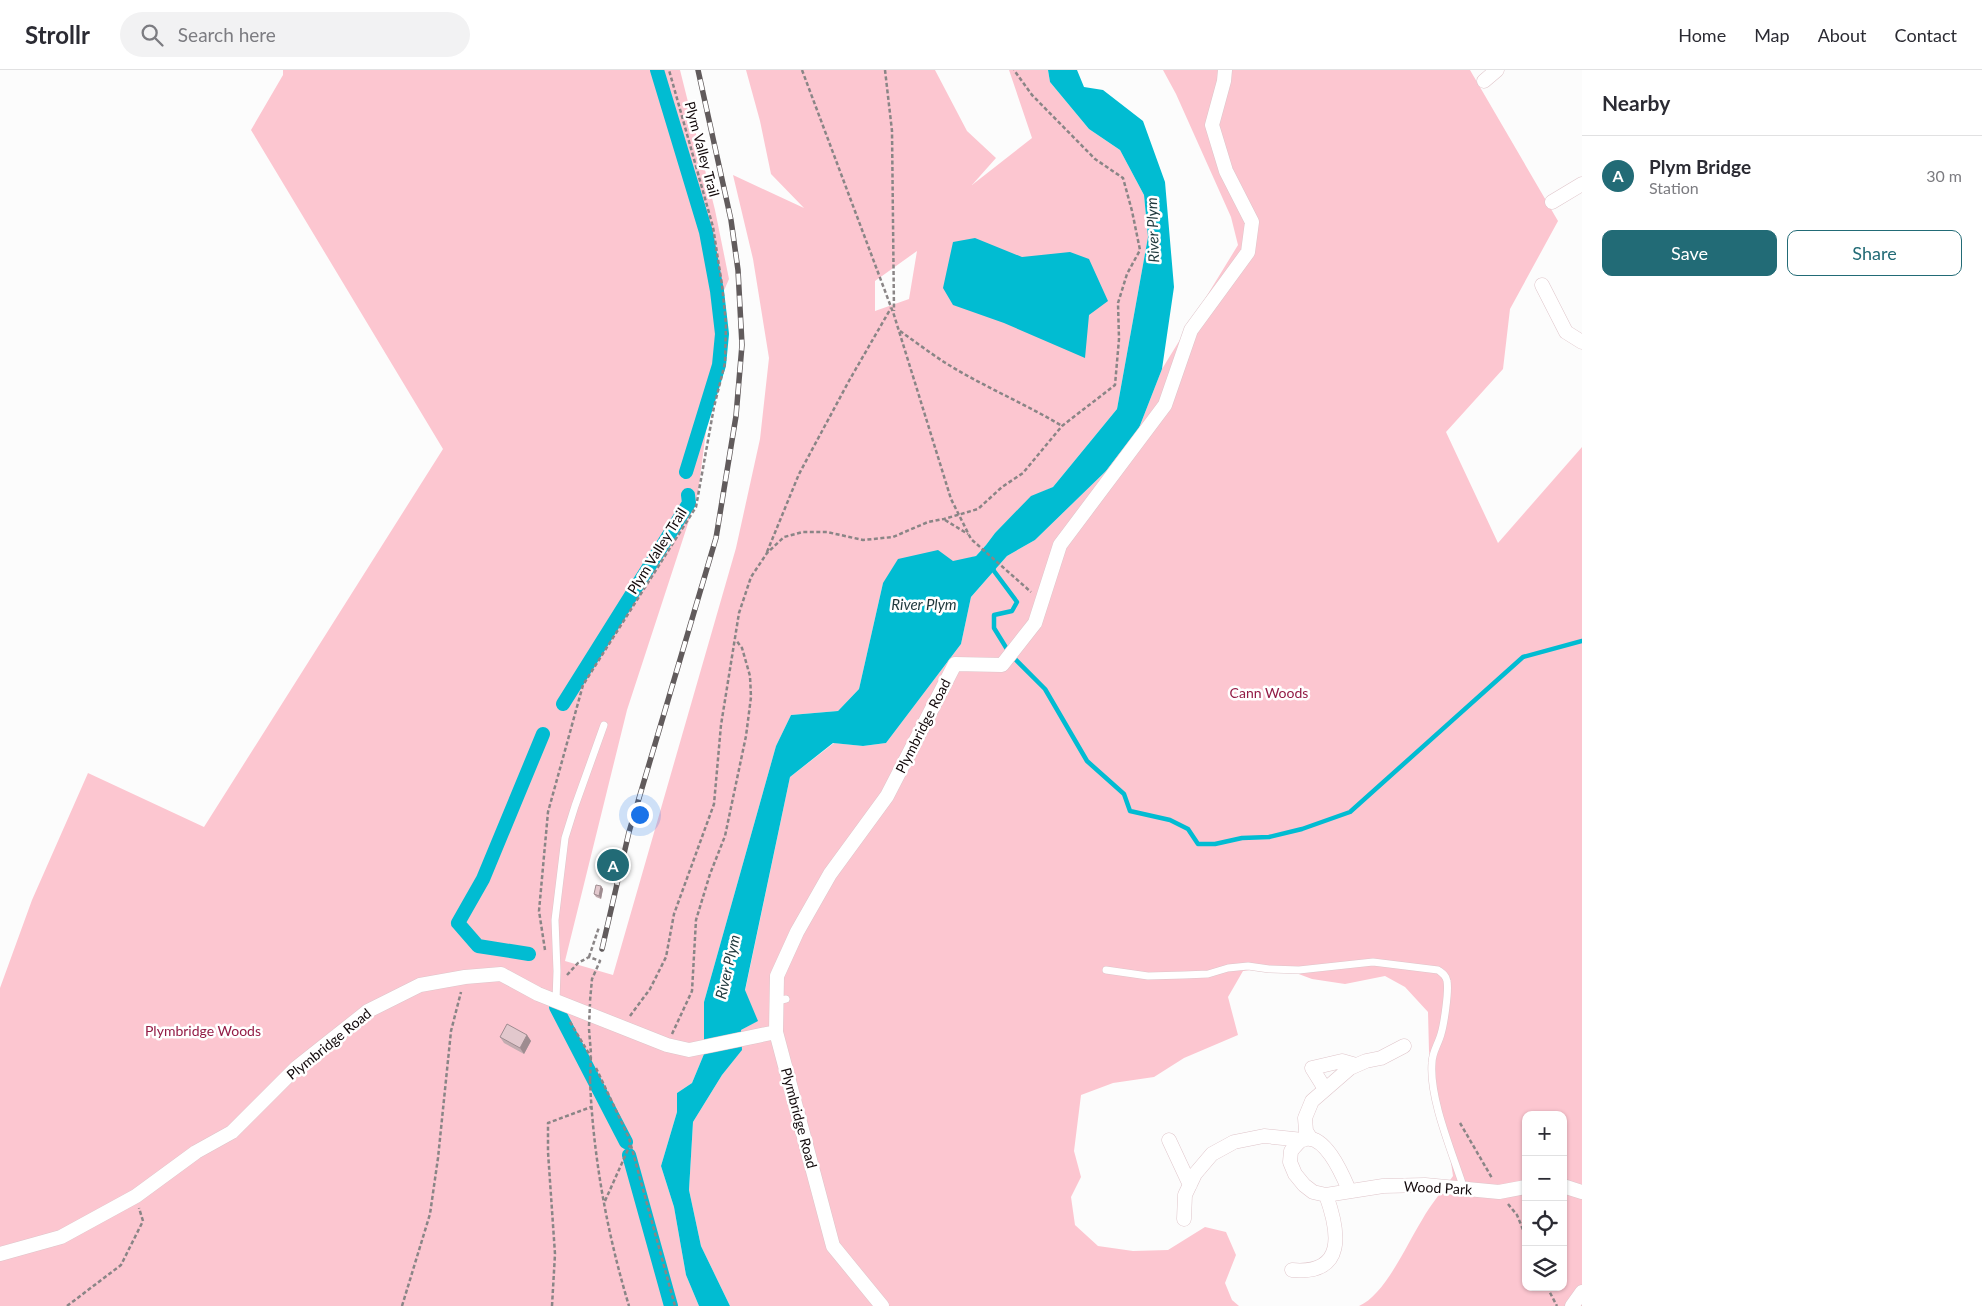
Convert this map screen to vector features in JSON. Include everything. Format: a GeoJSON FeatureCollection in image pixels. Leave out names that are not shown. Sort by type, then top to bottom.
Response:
{"type":"FeatureCollection","features":[{"type":"Feature","properties":{"kind":"street","name":"Plymbridge Road"},"geometry":{"type":"LineString","coordinates":[[882,1306],[833,1246],[776,1032],[782,1000],[777,976],[797,932],[830,874],[887,796],[955,664],[1002,665],[1036,624],[1060,546],[1165,405],[1191,330],[1248,252],[1252,222],[1226,171],[1212,125],[1224,81],[1225,70]]}},
{"type":"Feature","properties":{"kind":"street"},"geometry":{"type":"LineString","coordinates":[[1484,81],[1497,70]]}},
{"type":"Feature","properties":{"kind":"street"},"geometry":{"type":"LineString","coordinates":[[1552,202],[1582,184]]}},
{"type":"Feature","properties":{"kind":"street"},"geometry":{"type":"LineString","coordinates":[[1542,285],[1566,332],[1582,342]]}},
{"type":"Feature","properties":{"kind":"street","name":"Plymbridge Road"},"geometry":{"type":"LineString","coordinates":[[0,1254],[60,1237],[136,1196],[196,1152],[232,1132],[296,1068],[368,1011],[420,985],[465,977],[500,974],[556,1001],[667,1045],[689,1050],[776,1032]]}},
{"type":"Feature","properties":{"kind":"street"},"geometry":{"type":"LineString","coordinates":[[1307,1140],[1304,1118],[1312,1101],[1350,1068],[1382,1058],[1404,1046]]}},
{"type":"Feature","properties":{"kind":"street"},"geometry":{"type":"LineString","coordinates":[[1325,1089],[1312,1068],[1342,1061],[1356,1065]]}},
{"type":"Feature","properties":{"kind":"street"},"geometry":{"type":"LineString","coordinates":[[1184,1219],[1185,1195],[1195,1174],[1212,1154],[1234,1142],[1264,1136],[1307,1140],[1322,1144],[1340,1170],[1349,1190]]}},
{"type":"Feature","properties":{"kind":"street"},"geometry":{"type":"LineString","coordinates":[[1169,1140],[1190,1185]]}},
{"type":"Feature","properties":{"kind":"street"},"geometry":{"type":"LineString","coordinates":[[1292,1270],[1306,1271],[1320,1267],[1330,1260],[1335,1249],[1336,1232],[1334,1216],[1326,1195],[1313,1192],[1304,1185],[1295,1174],[1290,1162],[1291,1151],[1307,1140]]}},
{"type":"Feature","properties":{"kind":"street","name":"Wood Park"},"geometry":{"type":"LineString","coordinates":[[1326,1195],[1383,1186],[1417,1186],[1499,1192],[1522,1188]]}},
{"type":"Feature","properties":{"kind":"street"},"geometry":{"type":"LineString","coordinates":[[1567,1187],[1582,1192]]}},
{"type":"Feature","properties":{"kind":"street"},"geometry":{"type":"LineString","coordinates":[[1572,1306],[1582,1292]]}},
{"type":"Feature","properties":{"kind":"lane"},"geometry":{"type":"LineString","coordinates":[[556,1001],[555,920],[565,838],[577,797],[604,725]]}},
{"type":"Feature","properties":{"kind":"lane"},"geometry":{"type":"LineString","coordinates":[[1106,970],[1148,976],[1184,975],[1208,974],[1228,968],[1248,966],[1299,970],[1374,962],[1438,970],[1444,974],[1447,980],[1448,990],[1441,1034],[1434,1047],[1432,1064],[1433,1087],[1437,1107],[1464,1190]]}},
{"type":"Feature","properties":{"kind":"path","name":"Plym Valley Trail"},"geometry":{"type":"LineString","coordinates":[[557,971],[545,967],[545,950],[539,911],[550,803],[584,684],[696,507],[714,407],[725,363],[726,324],[713,227],[669,70]]}},
{"type":"Feature","properties":{"kind":"path"},"geometry":{"type":"LineString","coordinates":[[802,70],[894,315],[951,499],[969,535]]}},
{"type":"Feature","properties":{"kind":"path"},"geometry":{"type":"LineString","coordinates":[[885,70],[892,131],[894,315]]}},
{"type":"Feature","properties":{"kind":"path"},"geometry":{"type":"LineString","coordinates":[[767,553],[784,537],[803,532],[828,532],[863,540],[893,537],[928,522],[978,509],[1002,487],[1023,473],[1062,426],[1115,385],[1119,339],[1118,302],[1127,274],[1140,250],[1123,178],[1095,159],[1032,95],[1014,70]]}},
{"type":"Feature","properties":{"kind":"path"},"geometry":{"type":"LineString","coordinates":[[622,1027],[650,989],[666,958],[674,914],[714,804],[721,725],[739,613],[751,577],[767,553],[799,474],[891,308]]}},
{"type":"Feature","properties":{"kind":"path"},"geometry":{"type":"LineString","coordinates":[[899,330],[944,362],[1062,426]]}},
{"type":"Feature","properties":{"kind":"path"},"geometry":{"type":"LineString","coordinates":[[944,519],[969,535],[1042,601]]}},
{"type":"Feature","properties":{"kind":"path"},"geometry":{"type":"LineString","coordinates":[[667,1045],[692,991],[696,920],[710,874],[725,836],[746,736],[751,697],[750,676],[742,648],[736,640]]}},
{"type":"Feature","properties":{"kind":"path"},"geometry":{"type":"LineString","coordinates":[[557,971],[568,975],[578,963],[589,957],[599,927]]}},
{"type":"Feature","properties":{"kind":"path"},"geometry":{"type":"LineString","coordinates":[[589,957],[600,961],[592,979],[588,1026],[591,1056],[592,1127],[618,1270],[629,1306]]}},
{"type":"Feature","properties":{"kind":"path"},"geometry":{"type":"LineString","coordinates":[[402,1306],[430,1214],[438,1158],[451,1031],[465,977]]}},
{"type":"Feature","properties":{"kind":"path"},"geometry":{"type":"LineString","coordinates":[[565,1014],[591,1056]]}},
{"type":"Feature","properties":{"kind":"path"},"geometry":{"type":"LineString","coordinates":[[596,1068],[631,1143],[675,1306]]}},
{"type":"Feature","properties":{"kind":"path"},"geometry":{"type":"LineString","coordinates":[[552,1306],[554,1254],[548,1122],[591,1107]]}},
{"type":"Feature","properties":{"kind":"path"},"geometry":{"type":"LineString","coordinates":[[1460,1123],[1499,1192],[1517,1215],[1522,1228]]}},
{"type":"Feature","properties":{"kind":"path"},"geometry":{"type":"LineString","coordinates":[[605,1202],[631,1143]]}},
{"type":"Feature","properties":{"kind":"path"},"geometry":{"type":"LineString","coordinates":[[67,1306],[121,1265],[143,1222],[136,1196]]}},
{"type":"Feature","properties":{"kind":"path"},"geometry":{"type":"LineString","coordinates":[[1549,1291],[1557,1306]]}},
{"type":"Feature","properties":{"kind":"green space","name":"Plymbridge Woods"},"geometry":{"type":"Polygon","coordinates":[[[283,70],[680,70],[715,210],[729,279],[716,309],[714,370],[698,493],[627,710],[565,961],[613,975],[736,548],[760,439],[769,358],[753,259],[733,175],[804,208],[771,174],[760,121],[746,70],[935,70],[967,131],[996,158],[972,185],[1032,138],[1009,70],[1048,70],[1050,82],[1089,129],[1120,150],[1144,195],[1148,237],[1117,409],[1053,487],[1031,497],[995,533],[976,556],[883,583],[859,689],[838,711],[791,715],[776,746],[704,1002],[704,1054],[692,1083],[677,1093],[677,1112],[661,1166],[674,1207],[686,1275],[699,1306],[0,1306],[0,988],[32,900],[88,773],[204,827],[443,449],[251,130],[283,75],[283,70]],[[917,251],[875,281],[875,311],[909,299],[917,251]]]}},
{"type":"Feature","properties":{"kind":"green space","name":"Cann Woods"},"geometry":{"type":"Polygon","coordinates":[[[1163,70],[1470,70],[1558,221],[1510,309],[1503,369],[1446,432],[1498,543],[1582,447],[1582,1306],[1359,1306],[1378,1291],[1395,1268],[1426,1214],[1453,1176],[1447,1135],[1435,1091],[1429,1051],[1428,1012],[1405,987],[1385,976],[1345,984],[1312,979],[1277,966],[1243,971],[1228,997],[1238,1035],[1184,1058],[1154,1077],[1113,1083],[1081,1095],[1074,1151],[1081,1177],[1071,1197],[1075,1225],[1098,1246],[1133,1251],[1168,1250],[1205,1227],[1226,1232],[1236,1255],[1225,1283],[1232,1300],[1239,1306],[730,1306],[701,1246],[689,1190],[693,1122],[722,1075],[741,1051],[741,1030],[757,1021],[745,991],[790,777],[834,743],[863,746],[886,743],[961,644],[971,597],[1007,556],[1035,540],[1106,471],[1139,428],[1162,369],[1238,245],[1231,217],[1176,94],[1163,70]]]}},
{"type":"Feature","properties":{"kind":"water","name":"River Plym"},"geometry":{"type":"Polygon","coordinates":[[[1048,70],[1077,70],[1084,87],[1103,90],[1143,121],[1165,182],[1174,287],[1162,369],[1139,428],[1106,471],[1035,540],[1007,556],[971,597],[961,644],[886,743],[863,746],[833,743],[790,777],[745,990],[758,1021],[741,1030],[742,1050],[722,1075],[693,1122],[689,1190],[701,1246],[730,1306],[699,1306],[686,1275],[674,1207],[661,1166],[677,1112],[677,1093],[692,1083],[704,1054],[704,1002],[776,746],[791,715],[838,711],[859,689],[883,583],[898,559],[938,550],[953,561],[976,556],[995,533],[1031,496],[1053,487],[1117,409],[1148,237],[1144,195],[1120,150],[1089,129],[1050,82],[1048,70]]]}},
{"type":"Feature","properties":{"kind":"water"},"geometry":{"type":"Polygon","coordinates":[[[975,238],[1022,257],[1070,252],[1089,259],[1108,301],[1089,315],[1085,358],[1004,323],[953,305],[943,288],[953,242],[975,238]]]}},
{"type":"Feature","properties":{"kind":"building"},"geometry":{"type":"Polygon","coordinates":[[[596,885],[601,886],[599,896],[594,894],[596,885]]]}},
{"type":"Feature","properties":{"kind":"building"},"geometry":{"type":"Polygon","coordinates":[[[507,1024],[527,1035],[520,1048],[500,1037],[507,1024]]]}},
{"type":"Feature","properties":{"kind":"waterway"},"geometry":{"type":"LineString","coordinates":[[657,70],[706,232],[717,291],[722,334],[719,365],[686,472]]}},
{"type":"Feature","properties":{"kind":"waterway"},"geometry":{"type":"LineString","coordinates":[[563,704],[689,503],[688,495]]}},
{"type":"Feature","properties":{"kind":"waterway"},"geometry":{"type":"LineString","coordinates":[[992,565],[994,571],[1017,602],[1012,611],[994,615],[994,628],[1010,654],[1045,689],[1087,761],[1124,794],[1130,811],[1170,820],[1188,829],[1198,844],[1215,844],[1242,838],[1269,837],[1302,829],[1350,812],[1523,657],[1582,641]]}},
{"type":"Feature","properties":{"kind":"waterway"},"geometry":{"type":"LineString","coordinates":[[529,954],[478,946],[458,923],[483,879],[543,734]]}},
{"type":"Feature","properties":{"kind":"waterway"},"geometry":{"type":"LineString","coordinates":[[556,1007],[626,1142]]}},
{"type":"Feature","properties":{"kind":"waterway"},"geometry":{"type":"LineString","coordinates":[[629,1155],[671,1306]]}},
{"type":"Feature","properties":{"kind":"railway"},"geometry":{"type":"LineString","coordinates":[[602,949],[629,832],[716,538],[736,416],[742,345],[738,270],[731,220],[698,70]]}},
{"type":"Feature","properties":{"kind":"place","name":"Plym Bridge"},"geometry":{"type":"Point","coordinates":[613,865]}}]}
